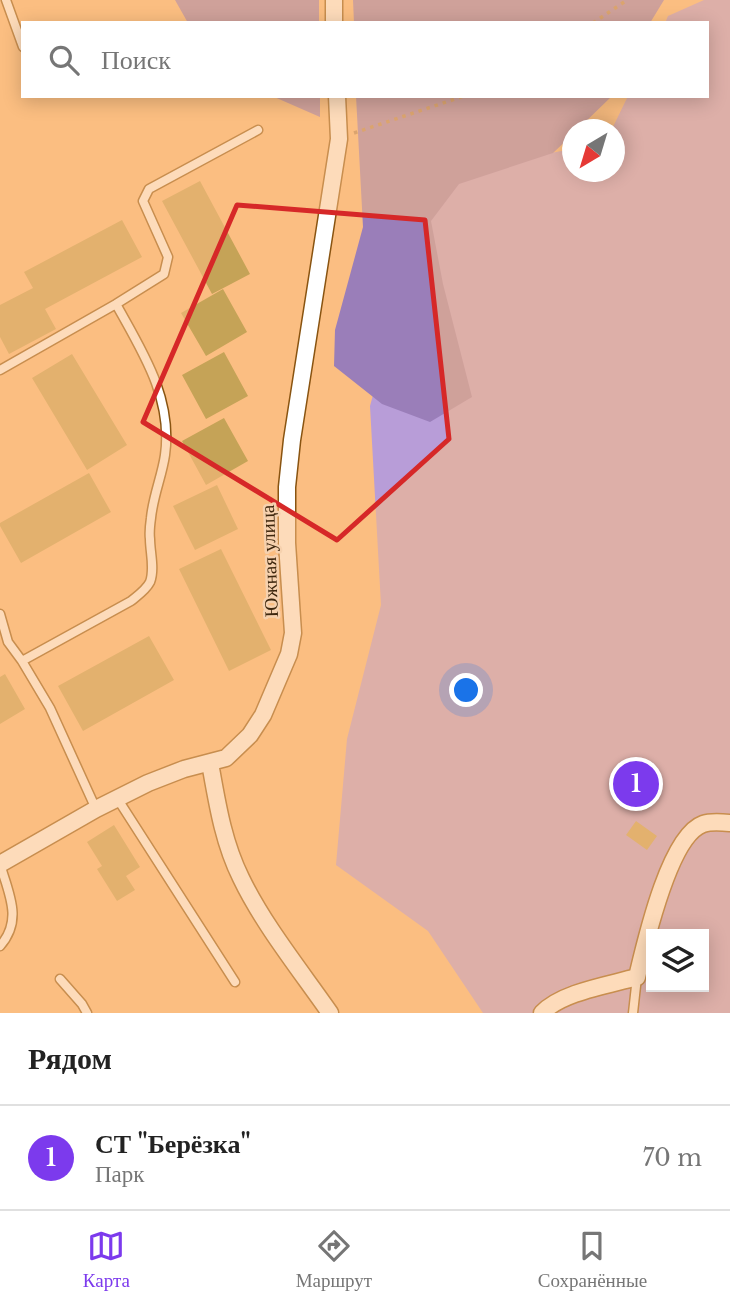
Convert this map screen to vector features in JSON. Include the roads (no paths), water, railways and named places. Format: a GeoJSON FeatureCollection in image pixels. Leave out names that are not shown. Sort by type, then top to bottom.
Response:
{"type":"FeatureCollection","features":[{"type":"Feature","properties":{"kind":"street"},"geometry":{"type":"LineString","coordinates":[[334,0],[334,21]]}},
{"type":"Feature","properties":{"kind":"street","name":"Южная улица"},"geometry":{"type":"LineString","coordinates":[[0,864],[96,809],[148,783],[226,758],[250,735],[263,715],[289,654],[293,633],[287,543],[287,487],[290,452],[339,139],[337,98]]}},
{"type":"Feature","properties":{"kind":"street"},"geometry":{"type":"LineString","coordinates":[[210,763],[221,823],[240,876],[259,910],[330,1013]]}},
{"type":"Feature","properties":{"kind":"street"},"geometry":{"type":"LineString","coordinates":[[542,1013],[547,1007],[571,996],[637,977],[650,921],[681,845],[690,832],[702,824],[730,823]]}},
{"type":"Feature","properties":{"kind":"lane"},"geometry":{"type":"LineString","coordinates":[[6,0],[21,41]]}},
{"type":"Feature","properties":{"kind":"lane"},"geometry":{"type":"LineString","coordinates":[[0,370],[164,274],[168,257],[143,201],[149,189],[258,130]]}},
{"type":"Feature","properties":{"kind":"lane"},"geometry":{"type":"LineString","coordinates":[[22,661],[131,601],[150,582],[151,515],[165,454],[166,419],[159,386],[147,358],[116,304]]}},
{"type":"Feature","properties":{"kind":"lane"},"geometry":{"type":"LineString","coordinates":[[0,614],[4,644],[22,661],[50,708],[96,809]]}},
{"type":"Feature","properties":{"kind":"lane"},"geometry":{"type":"LineString","coordinates":[[117,798],[235,982]]}},
{"type":"Feature","properties":{"kind":"lane"},"geometry":{"type":"LineString","coordinates":[[0,864],[13,907],[13,923],[7,938],[0,946]]}},
{"type":"Feature","properties":{"kind":"lane"},"geometry":{"type":"LineString","coordinates":[[633,1013],[637,977]]}},
{"type":"Feature","properties":{"kind":"lane"},"geometry":{"type":"LineString","coordinates":[[60,979],[87,1013]]}},
{"type":"Feature","properties":{"kind":"place","name":"СТ \"Берёзка\""},"geometry":{"type":"Point","coordinates":[636,784]}}]}
